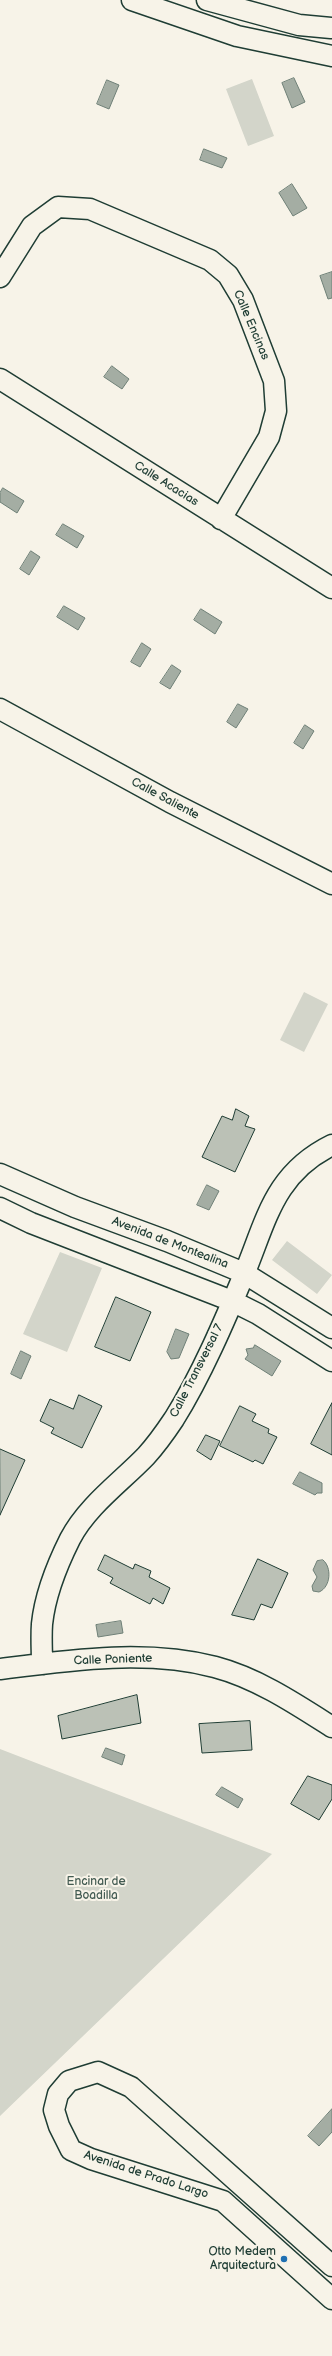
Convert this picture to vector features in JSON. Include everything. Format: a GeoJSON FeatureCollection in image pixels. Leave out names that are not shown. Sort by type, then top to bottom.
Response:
{"type":"FeatureCollection","features":[{"type":"Feature","properties":{"kind":"street"},"geometry":{"type":"LineString","coordinates":[[132,0],[237,36],[332,56]]}},
{"type":"Feature","properties":{"kind":"street"},"geometry":{"type":"LineString","coordinates":[[207,0],[299,25],[332,31]]}},
{"type":"Feature","properties":{"kind":"street","name":"Calle Encinas"},"geometry":{"type":"LineString","coordinates":[[0,277],[32,226],[58,207],[90,209],[210,260],[228,275],[243,300],[274,381],[276,412],[269,437],[221,519]]}},
{"type":"Feature","properties":{"kind":"street","name":"Calle Acacias"},"geometry":{"type":"LineString","coordinates":[[0,379],[332,588]]}},
{"type":"Feature","properties":{"kind":"street","name":"Calle Saliente"},"geometry":{"type":"LineString","coordinates":[[0,709],[170,802],[332,884]]}},
{"type":"Feature","properties":{"kind":"street","name":"Calle Transversal 7"},"geometry":{"type":"LineString","coordinates":[[42,1664],[42,1623],[56,1569],[71,1537],[93,1508],[147,1454],[174,1418],[206,1360],[244,1273],[272,1202],[293,1173],[312,1155],[332,1145]]}},
{"type":"Feature","properties":{"kind":"street","name":"Avenida de Montealina"},"geometry":{"type":"LineString","coordinates":[[0,1174],[75,1207],[167,1241],[244,1273],[332,1328]]}},
{"type":"Feature","properties":{"kind":"street"},"geometry":{"type":"LineString","coordinates":[[0,1208],[31,1223],[232,1300],[258,1314],[332,1361]]}},
{"type":"Feature","properties":{"kind":"street","name":"Calle Poniente"},"geometry":{"type":"LineString","coordinates":[[0,1670],[42,1664],[134,1657],[175,1660],[216,1667],[255,1682],[332,1726]]}},
{"type":"Feature","properties":{"kind":"street","name":"Avenida de Prado Largo"},"geometry":{"type":"LineString","coordinates":[[332,2266],[131,2087],[98,2072],[69,2081],[58,2094],[54,2110],[58,2126],[72,2150],[91,2159],[223,2201],[332,2299]]}},
{"type":"Feature","properties":{"kind":"green space"},"geometry":{"type":"Polygon","coordinates":[[[252,79],[274,136],[248,146],[226,89],[252,79]]]}},
{"type":"Feature","properties":{"kind":"green space"},"geometry":{"type":"Polygon","coordinates":[[[304,992],[328,1004],[304,1052],[280,1040],[304,992]]]}},
{"type":"Feature","properties":{"kind":"green space"},"geometry":{"type":"Polygon","coordinates":[[[287,1241],[332,1275],[317,1294],[272,1260],[287,1241]]]}},
{"type":"Feature","properties":{"kind":"green space"},"geometry":{"type":"Polygon","coordinates":[[[60,1252],[102,1268],[67,1352],[23,1334],[60,1252]]]}},
{"type":"Feature","properties":{"kind":"green space","name":"Encinar de Boadilla"},"geometry":{"type":"Polygon","coordinates":[[[0,1749],[272,1854],[0,2116],[0,1749]]]}},
{"type":"Feature","properties":{"kind":"shaded area"},"geometry":{"type":"Polygon","coordinates":[[[294,78],[305,102],[292,108],[282,83],[294,78]]]}},
{"type":"Feature","properties":{"kind":"shaded area"},"geometry":{"type":"Polygon","coordinates":[[[107,80],[119,85],[109,109],[97,104],[107,80]]]}},
{"type":"Feature","properties":{"kind":"shaded area"},"geometry":{"type":"Polygon","coordinates":[[[204,149],[227,158],[222,168],[200,160],[204,149]]]}},
{"type":"Feature","properties":{"kind":"shaded area"},"geometry":{"type":"Polygon","coordinates":[[[292,184],[307,208],[293,216],[279,193],[292,184]]]}},
{"type":"Feature","properties":{"kind":"shaded area"},"geometry":{"type":"Polygon","coordinates":[[[332,272],[332,298],[328,299],[320,276],[332,272]]]}},
{"type":"Feature","properties":{"kind":"shaded area"},"geometry":{"type":"Polygon","coordinates":[[[112,366],[129,379],[122,389],[104,377],[112,366]]]}},
{"type":"Feature","properties":{"kind":"shaded area"},"geometry":{"type":"Polygon","coordinates":[[[3,488],[24,501],[17,513],[0,502],[0,493],[3,488]]]}},
{"type":"Feature","properties":{"kind":"shaded area"},"geometry":{"type":"Polygon","coordinates":[[[63,524],[84,536],[77,548],[56,535],[63,524]]]}},
{"type":"Feature","properties":{"kind":"shaded area"},"geometry":{"type":"Polygon","coordinates":[[[31,551],[40,557],[29,575],[20,569],[31,551]]]}},
{"type":"Feature","properties":{"kind":"shaded area"},"geometry":{"type":"Polygon","coordinates":[[[64,606],[85,618],[78,630],[57,617],[64,606]]]}},
{"type":"Feature","properties":{"kind":"shaded area"},"geometry":{"type":"Polygon","coordinates":[[[201,609],[222,622],[215,634],[194,620],[201,609]]]}},
{"type":"Feature","properties":{"kind":"shaded area"},"geometry":{"type":"Polygon","coordinates":[[[142,643],[151,649],[140,667],[131,662],[142,643]]]}},
{"type":"Feature","properties":{"kind":"shaded area"},"geometry":{"type":"Polygon","coordinates":[[[172,665],[181,671],[170,689],[160,683],[172,665]]]}},
{"type":"Feature","properties":{"kind":"shaded area"},"geometry":{"type":"Polygon","coordinates":[[[238,704],[248,709],[236,728],[227,722],[238,704]]]}},
{"type":"Feature","properties":{"kind":"shaded area"},"geometry":{"type":"Polygon","coordinates":[[[305,725],[314,731],[303,749],[294,743],[305,725]]]}},
{"type":"Feature","properties":{"kind":"shaded area"},"geometry":{"type":"Polygon","coordinates":[[[207,1185],[219,1191],[209,1210],[197,1205],[207,1185]]]}},
{"type":"Feature","properties":{"kind":"shaded area"},"geometry":{"type":"Polygon","coordinates":[[[176,1329],[189,1334],[179,1358],[171,1359],[167,1352],[176,1329]]]}},
{"type":"Feature","properties":{"kind":"shaded area"},"geometry":{"type":"Polygon","coordinates":[[[255,1345],[281,1361],[272,1376],[245,1359],[248,1355],[246,1349],[253,1348],[255,1345]]]}},
{"type":"Feature","properties":{"kind":"shaded area"},"geometry":{"type":"Polygon","coordinates":[[[21,1351],[31,1356],[21,1379],[11,1374],[21,1351]]]}},
{"type":"Feature","properties":{"kind":"shaded area"},"geometry":{"type":"Polygon","coordinates":[[[300,1472],[322,1483],[322,1493],[317,1493],[315,1495],[293,1484],[300,1472]]]}},
{"type":"Feature","properties":{"kind":"shaded area"},"geometry":{"type":"Polygon","coordinates":[[[323,1560],[328,1567],[328,1582],[319,1592],[313,1591],[312,1586],[317,1577],[313,1570],[317,1561],[323,1560]]]}},
{"type":"Feature","properties":{"kind":"shaded area"},"geometry":{"type":"Polygon","coordinates":[[[121,1621],[123,1633],[98,1637],[96,1625],[121,1621]]]}},
{"type":"Feature","properties":{"kind":"shaded area"},"geometry":{"type":"Polygon","coordinates":[[[106,1748],[125,1755],[122,1765],[102,1757],[106,1748]]]}},
{"type":"Feature","properties":{"kind":"shaded area"},"geometry":{"type":"Polygon","coordinates":[[[222,1787],[243,1799],[238,1808],[216,1795],[222,1787]]]}},
{"type":"Feature","properties":{"kind":"shaded area"},"geometry":{"type":"Polygon","coordinates":[[[332,2109],[332,2132],[319,2146],[308,2136],[332,2109]]]}},
{"type":"Feature","properties":{"kind":"building"},"geometry":{"type":"Polygon","coordinates":[[[236,1109],[249,1116],[245,1126],[255,1129],[235,1172],[202,1157],[222,1116],[232,1120],[236,1109]]]}},
{"type":"Feature","properties":{"kind":"building"},"geometry":{"type":"Polygon","coordinates":[[[116,1297],[151,1312],[130,1361],[95,1347],[116,1297]]]}},
{"type":"Feature","properties":{"kind":"building"},"geometry":{"type":"Polygon","coordinates":[[[79,1395],[102,1406],[82,1448],[51,1433],[54,1428],[40,1421],[50,1399],[73,1409],[79,1395]]]}},
{"type":"Feature","properties":{"kind":"building"},"geometry":{"type":"Polygon","coordinates":[[[332,1403],[332,1455],[311,1444],[332,1403]]]}},
{"type":"Feature","properties":{"kind":"building"},"geometry":{"type":"Polygon","coordinates":[[[240,1406],[256,1414],[252,1421],[269,1429],[268,1433],[277,1437],[263,1464],[255,1460],[253,1462],[220,1446],[240,1406]]]}},
{"type":"Feature","properties":{"kind":"building"},"geometry":{"type":"Polygon","coordinates":[[[206,1435],[220,1441],[211,1460],[197,1451],[206,1435]]]}},
{"type":"Feature","properties":{"kind":"building"},"geometry":{"type":"Polygon","coordinates":[[[0,1449],[25,1460],[0,1515],[0,1449]]]}},
{"type":"Feature","properties":{"kind":"building"},"geometry":{"type":"Polygon","coordinates":[[[105,1555],[133,1569],[135,1564],[151,1571],[149,1577],[170,1588],[163,1604],[153,1598],[150,1604],[110,1583],[113,1578],[98,1570],[105,1555]]]}},
{"type":"Feature","properties":{"kind":"building"},"geometry":{"type":"Polygon","coordinates":[[[258,1559],[288,1573],[272,1608],[261,1604],[254,1620],[232,1615],[258,1559]]]}},
{"type":"Feature","properties":{"kind":"building"},"geometry":{"type":"Polygon","coordinates":[[[137,1695],[141,1723],[62,1739],[58,1716],[137,1695]]]}},
{"type":"Feature","properties":{"kind":"building"},"geometry":{"type":"Polygon","coordinates":[[[250,1721],[252,1750],[202,1753],[199,1724],[250,1721]]]}},
{"type":"Feature","properties":{"kind":"building"},"geometry":{"type":"Polygon","coordinates":[[[308,1776],[332,1785],[332,1799],[319,1820],[291,1804],[308,1776]]]}},
{"type":"Feature","properties":{"kind":"place","name":"Otto Medem Arquitectura"},"geometry":{"type":"Point","coordinates":[284,2259]}}]}
